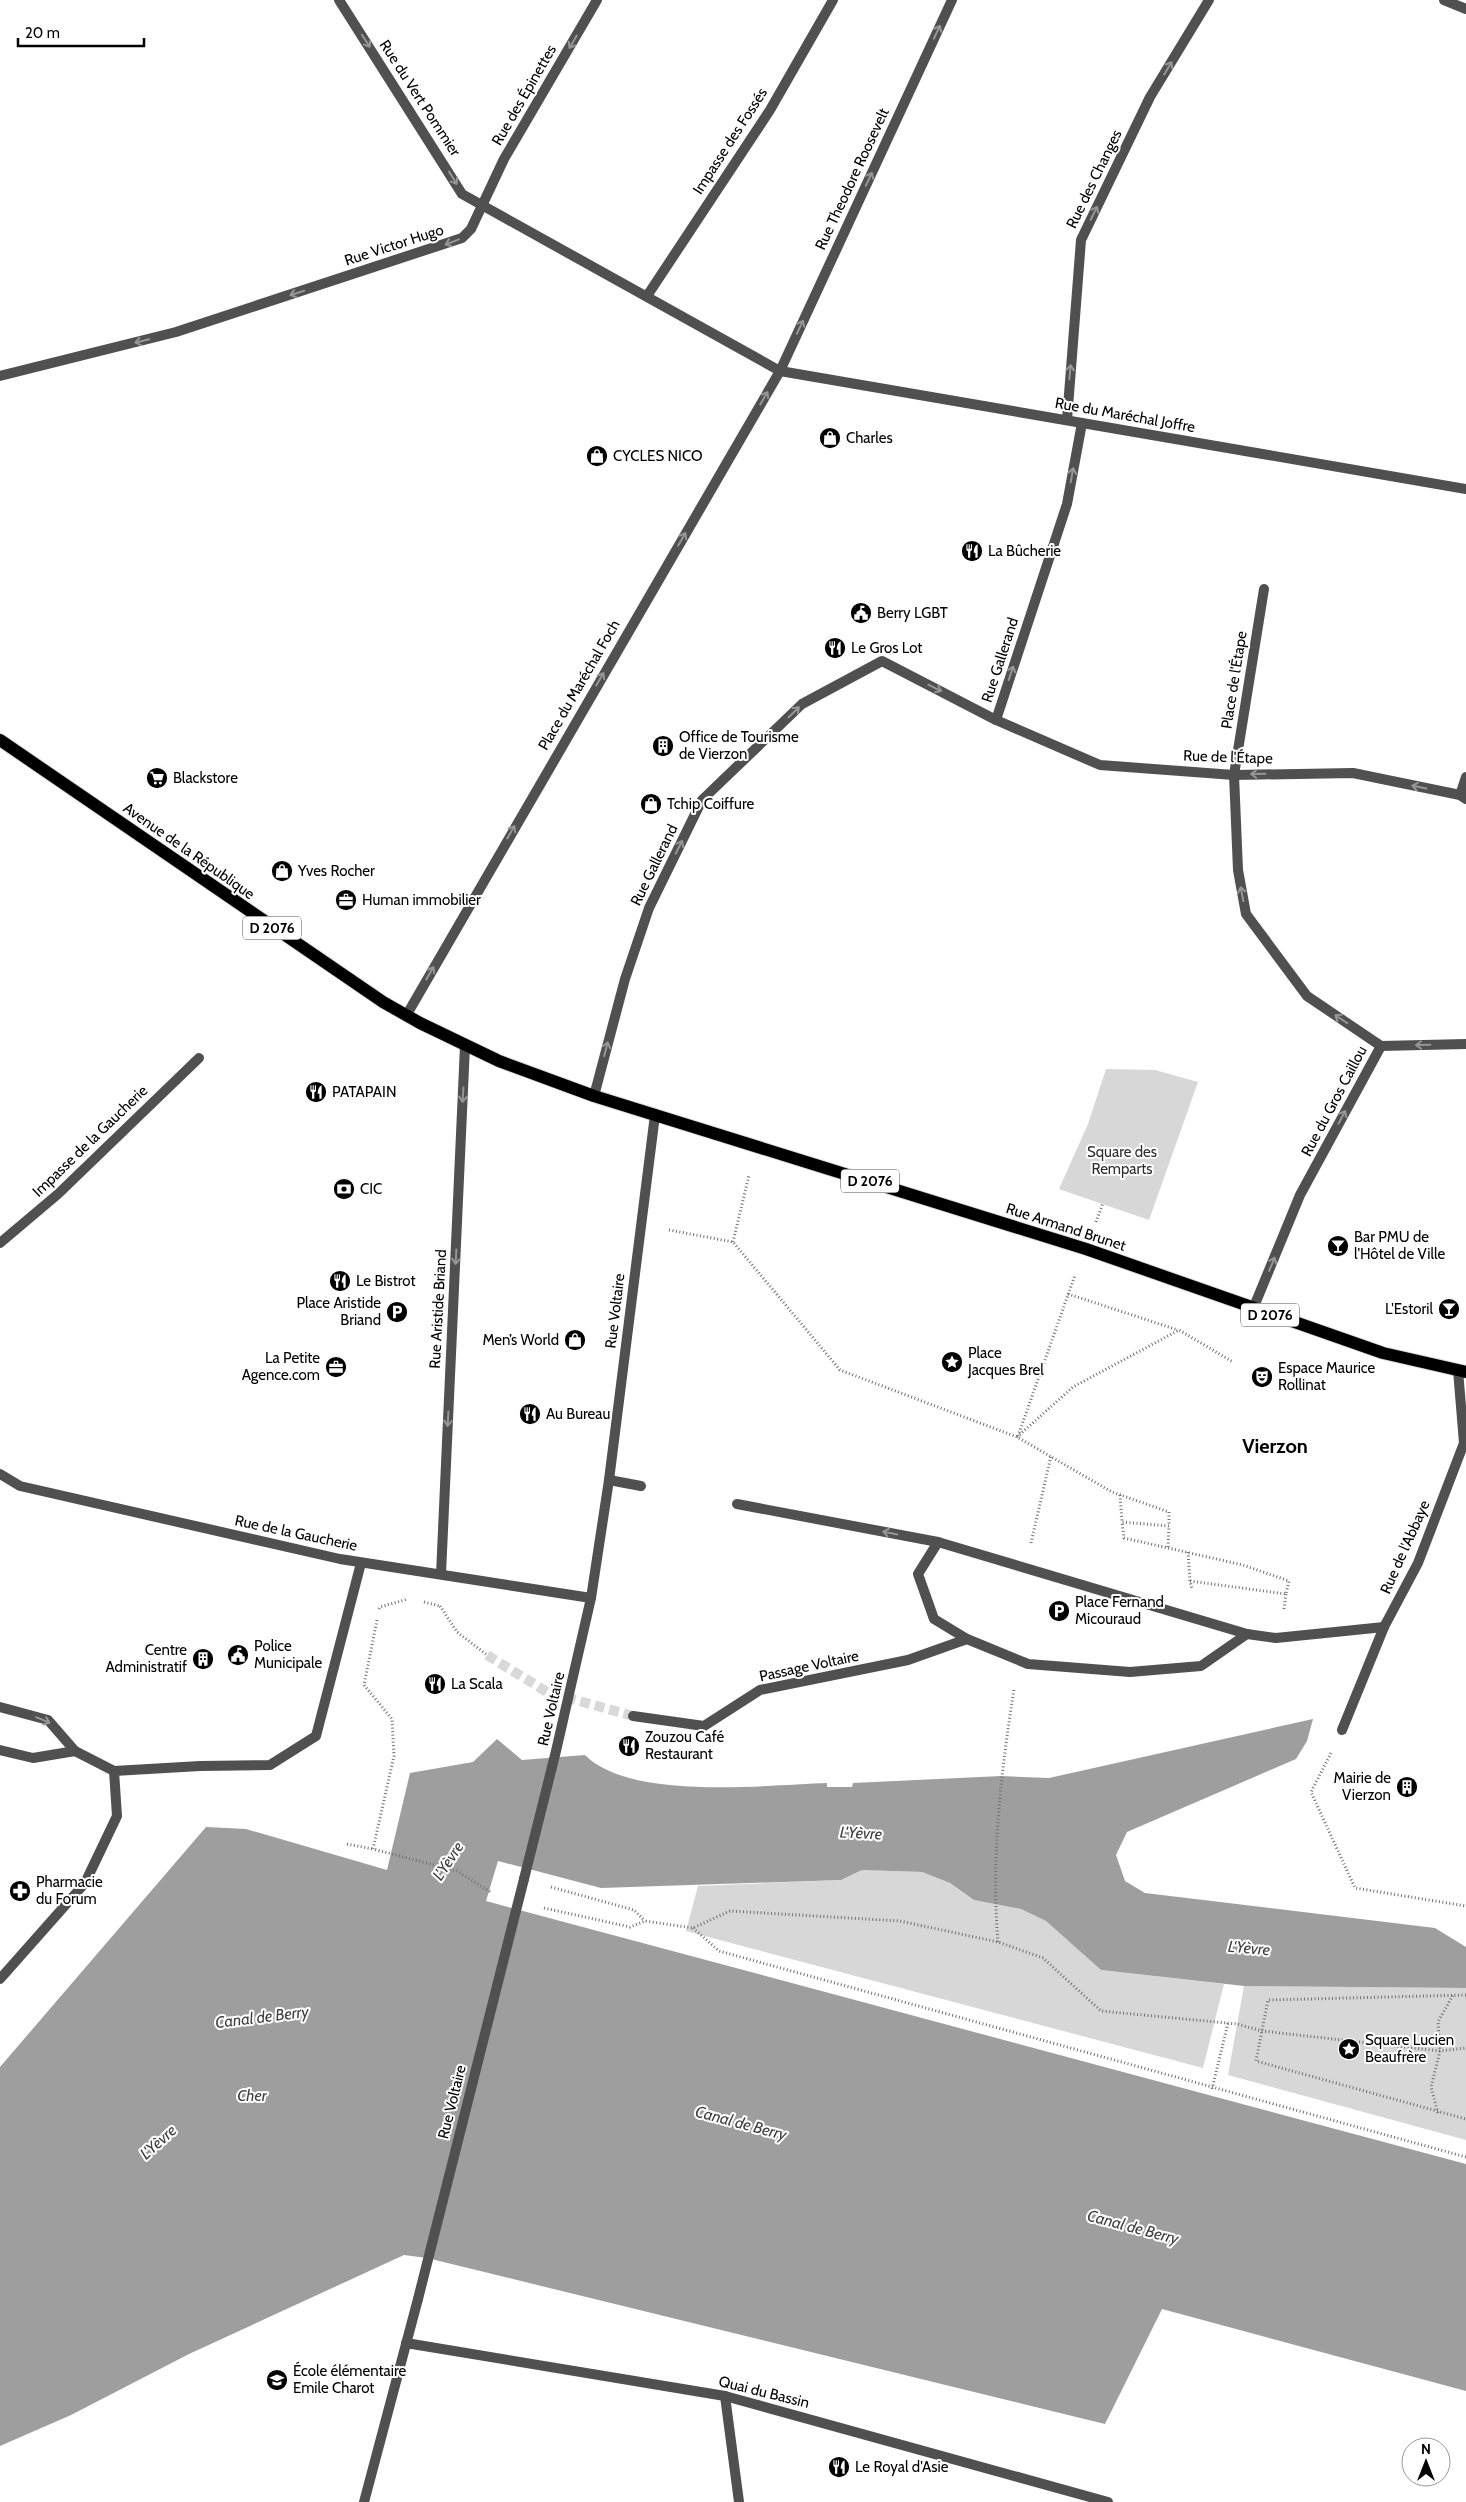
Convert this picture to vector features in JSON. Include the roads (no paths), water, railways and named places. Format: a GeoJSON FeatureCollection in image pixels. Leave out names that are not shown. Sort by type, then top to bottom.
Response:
{"type":"FeatureCollection","features":[{"type":"Feature","properties":{"kind":"main road","name":"Avenue de la République"},"geometry":{"type":"LineString","coordinates":[[0,740],[252,914],[406,1016],[465,1046]]}},
{"type":"Feature","properties":{"kind":"main road","name":"D 2076"},"geometry":{"type":"LineString","coordinates":[[465,1046],[534,1075],[655,1115]]}},
{"type":"Feature","properties":{"kind":"main road","name":"Rue Armand Brunet"},"geometry":{"type":"LineString","coordinates":[[655,1115],[1086,1249],[1383,1353],[1462,1371]]}},
{"type":"Feature","properties":{"kind":"street","name":"Rue du Vert Pommier"},"geometry":{"type":"LineString","coordinates":[[339,0],[462,194],[481,206]]}},
{"type":"Feature","properties":{"kind":"street","name":"Rue des Épinettes"},"geometry":{"type":"LineString","coordinates":[[481,206],[504,159],[597,0]]}},
{"type":"Feature","properties":{"kind":"street","name":"Impasse des Fossés"},"geometry":{"type":"LineString","coordinates":[[647,296],[770,110],[833,0]]}},
{"type":"Feature","properties":{"kind":"street","name":"Rue Theodore Roosevelt"},"geometry":{"type":"LineString","coordinates":[[780,371],[952,0]]}},
{"type":"Feature","properties":{"kind":"street","name":"Rue des Changes"},"geometry":{"type":"LineString","coordinates":[[1066,420],[1081,240],[1150,97],[1209,0]]}},
{"type":"Feature","properties":{"kind":"street"},"geometry":{"type":"LineString","coordinates":[[1444,0],[1466,9]]}},
{"type":"Feature","properties":{"kind":"street"},"geometry":{"type":"LineString","coordinates":[[481,206],[780,371]]}},
{"type":"Feature","properties":{"kind":"street","name":"Rue Victor Hugo"},"geometry":{"type":"LineString","coordinates":[[0,376],[176,332],[452,242],[462,238],[471,229],[481,206]]}},
{"type":"Feature","properties":{"kind":"street","name":"Rue du Maréchal Joffre"},"geometry":{"type":"LineString","coordinates":[[780,371],[1466,489]]}},
{"type":"Feature","properties":{"kind":"street","name":"Place du Maréchal Foch"},"geometry":{"type":"LineString","coordinates":[[406,1016],[780,371]]}},
{"type":"Feature","properties":{"kind":"street","name":"Rue Gallerand"},"geometry":{"type":"LineString","coordinates":[[594,1096],[625,979],[648,908],[702,800],[802,704],[882,661],[996,720],[1068,504],[1082,422]]}},
{"type":"Feature","properties":{"kind":"street","name":"Place de l'Étape"},"geometry":{"type":"LineString","coordinates":[[1234,775],[1264,589]]}},
{"type":"Feature","properties":{"kind":"street","name":"Rue de l'Étape"},"geometry":{"type":"LineString","coordinates":[[996,720],[1100,765],[1234,775],[1353,774],[1463,797]]}},
{"type":"Feature","properties":{"kind":"street","name":"Rue du Gros Caillou"},"geometry":{"type":"LineString","coordinates":[[1234,775],[1238,870],[1246,914],[1308,996],[1381,1046],[1300,1195],[1253,1308]]}},
{"type":"Feature","properties":{"kind":"street"},"geometry":{"type":"LineString","coordinates":[[1463,797],[1466,777]]}},
{"type":"Feature","properties":{"kind":"street"},"geometry":{"type":"LineString","coordinates":[[1381,1046],[1466,1044]]}},
{"type":"Feature","properties":{"kind":"street","name":"Rue Aristide Briand"},"geometry":{"type":"LineString","coordinates":[[442,1574],[465,1046]]}},
{"type":"Feature","properties":{"kind":"street","name":"Impasse de la Gaucherie"},"geometry":{"type":"LineString","coordinates":[[0,1243],[58,1194],[199,1058]]}},
{"type":"Feature","properties":{"kind":"street","name":"Rue Voltaire"},"geometry":{"type":"LineString","coordinates":[[364,2502],[418,2299],[524,1879],[591,1598],[609,1480],[655,1115]]}},
{"type":"Feature","properties":{"kind":"street","name":"Rue de l'Abbaye"},"geometry":{"type":"LineString","coordinates":[[1342,1730],[1384,1627],[1418,1563],[1464,1443],[1462,1371]]}},
{"type":"Feature","properties":{"kind":"street","name":"Rue de la Gaucherie"},"geometry":{"type":"LineString","coordinates":[[0,1474],[20,1486],[361,1563],[591,1598]]}},
{"type":"Feature","properties":{"kind":"street"},"geometry":{"type":"LineString","coordinates":[[609,1480],[641,1486]]}},
{"type":"Feature","properties":{"kind":"street"},"geometry":{"type":"LineString","coordinates":[[737,1504],[938,1542],[1247,1634],[1276,1638],[1384,1627]]}},
{"type":"Feature","properties":{"kind":"street"},"geometry":{"type":"LineString","coordinates":[[938,1542],[918,1574],[934,1619],[967,1639],[1028,1664],[1130,1672],[1201,1666],[1247,1634]]}},
{"type":"Feature","properties":{"kind":"street"},"geometry":{"type":"LineString","coordinates":[[0,1707],[48,1720],[76,1751],[114,1771],[200,1766],[270,1765],[316,1736],[361,1563]]}},
{"type":"Feature","properties":{"kind":"street","name":"Passage Voltaire"},"geometry":{"type":"LineString","coordinates":[[633,1716],[704,1726],[760,1690],[908,1660],[967,1639]]}},
{"type":"Feature","properties":{"kind":"street"},"geometry":{"type":"LineString","coordinates":[[0,1750],[32,1758],[76,1751]]}},
{"type":"Feature","properties":{"kind":"street"},"geometry":{"type":"LineString","coordinates":[[0,1979],[84,1883],[117,1816],[114,1771]]}},
{"type":"Feature","properties":{"kind":"street","name":"Quai du Bassin"},"geometry":{"type":"LineString","coordinates":[[406,2343],[725,2396],[1108,2502]]}},
{"type":"Feature","properties":{"kind":"street"},"geometry":{"type":"LineString","coordinates":[[725,2396],[739,2502]]}},
{"type":"Feature","properties":{"kind":"water"},"geometry":{"type":"Polygon","coordinates":[[[1313,1719],[1307,1741],[1296,1759],[1127,1832],[1116,1855],[1125,1881],[1145,1893],[1435,1928],[1466,1947],[1466,1988],[1244,1986],[1101,1970],[1046,1921],[1021,1909],[974,1900],[950,1883],[922,1872],[862,1870],[841,1880],[601,1888],[498,1861],[486,1901],[1466,2164],[1466,2391],[1162,2309],[1105,2424],[427,2258],[404,2255],[189,2354],[71,2415],[0,2446],[0,2067],[206,1827],[246,1829],[387,1870],[410,1773],[473,1762],[497,1739],[522,1760],[585,1755],[606,1769],[633,1779],[665,1785],[735,1787],[827,1783],[827,1787],[852,1787],[853,1783],[1001,1776],[1049,1778],[1313,1719]]]}},
{"type":"Feature","properties":{"kind":"tunnel"},"geometry":{"type":"LineString","coordinates":[[487,1655],[547,1692],[633,1716]]}},
{"type":"Feature","properties":{"kind":"place","name":"Charles"},"geometry":{"type":"Point","coordinates":[830,438]}},
{"type":"Feature","properties":{"kind":"place","name":"CYCLES NICO"},"geometry":{"type":"Point","coordinates":[597,456]}},
{"type":"Feature","properties":{"kind":"place","name":"La Bûcherie"},"geometry":{"type":"Point","coordinates":[972,551]}},
{"type":"Feature","properties":{"kind":"place","name":"Berry LGBT"},"geometry":{"type":"Point","coordinates":[861,613]}},
{"type":"Feature","properties":{"kind":"place","name":"Le Gros Lot"},"geometry":{"type":"Point","coordinates":[835,648]}},
{"type":"Feature","properties":{"kind":"place","name":"Office de Tourisme de Vierzon"},"geometry":{"type":"Point","coordinates":[663,746]}},
{"type":"Feature","properties":{"kind":"place","name":"Blackstore"},"geometry":{"type":"Point","coordinates":[157,778]}},
{"type":"Feature","properties":{"kind":"place","name":"Tchip Coiffure"},"geometry":{"type":"Point","coordinates":[651,804]}},
{"type":"Feature","properties":{"kind":"place","name":"Yves Rocher"},"geometry":{"type":"Point","coordinates":[282,871]}},
{"type":"Feature","properties":{"kind":"place","name":"Human immobilier"},"geometry":{"type":"Point","coordinates":[346,900]}},
{"type":"Feature","properties":{"kind":"place","name":"PATAPAIN"},"geometry":{"type":"Point","coordinates":[316,1092]}},
{"type":"Feature","properties":{"kind":"place","name":"CIC"},"geometry":{"type":"Point","coordinates":[344,1189]}},
{"type":"Feature","properties":{"kind":"place","name":"Bar PMU de l'Hôtel de Ville"},"geometry":{"type":"Point","coordinates":[1338,1246]}},
{"type":"Feature","properties":{"kind":"place","name":"Le Bistrot"},"geometry":{"type":"Point","coordinates":[340,1281]}},
{"type":"Feature","properties":{"kind":"place","name":"L'Estoril"},"geometry":{"type":"Point","coordinates":[1449,1309]}},
{"type":"Feature","properties":{"kind":"place","name":"Place Aristide Briand"},"geometry":{"type":"Point","coordinates":[397,1312]}},
{"type":"Feature","properties":{"kind":"place","name":"Men’s World"},"geometry":{"type":"Point","coordinates":[575,1340]}},
{"type":"Feature","properties":{"kind":"place","name":"Place Jacques Brel"},"geometry":{"type":"Point","coordinates":[952,1362]}},
{"type":"Feature","properties":{"kind":"place","name":"La Petite Agence.com"},"geometry":{"type":"Point","coordinates":[336,1367]}},
{"type":"Feature","properties":{"kind":"place","name":"Espace Maurice Rollinat"},"geometry":{"type":"Point","coordinates":[1262,1377]}},
{"type":"Feature","properties":{"kind":"place","name":"Au Bureau"},"geometry":{"type":"Point","coordinates":[530,1414]}},
{"type":"Feature","properties":{"kind":"place","name":"Place Fernand Micouraud"},"geometry":{"type":"Point","coordinates":[1059,1611]}},
{"type":"Feature","properties":{"kind":"place","name":"Police Municipale"},"geometry":{"type":"Point","coordinates":[238,1655]}},
{"type":"Feature","properties":{"kind":"place","name":"Centre Administratif"},"geometry":{"type":"Point","coordinates":[203,1659]}},
{"type":"Feature","properties":{"kind":"place","name":"La Scala"},"geometry":{"type":"Point","coordinates":[435,1684]}},
{"type":"Feature","properties":{"kind":"place","name":"Zouzou Café Restaurant"},"geometry":{"type":"Point","coordinates":[629,1746]}},
{"type":"Feature","properties":{"kind":"place","name":"Mairie de Vierzon"},"geometry":{"type":"Point","coordinates":[1407,1787]}},
{"type":"Feature","properties":{"kind":"place","name":"Pharmacie du Forum"},"geometry":{"type":"Point","coordinates":[20,1891]}},
{"type":"Feature","properties":{"kind":"place","name":"Square Lucien Beaufrère"},"geometry":{"type":"Point","coordinates":[1349,2049]}},
{"type":"Feature","properties":{"kind":"place","name":"École élémentaire Emile Charot"},"geometry":{"type":"Point","coordinates":[277,2380]}},
{"type":"Feature","properties":{"kind":"place","name":"Le Royal d'Asie"},"geometry":{"type":"Point","coordinates":[839,2467]}},
{"type":"Feature","properties":{"kind":"district","name":"Vierzon"},"geometry":{"type":"Point","coordinates":[1275,1446]}},
{"type":"Feature","properties":{"kind":"park label","name":"Square des Remparts"},"geometry":{"type":"Point","coordinates":[1122,1160]}},
{"type":"Feature","properties":{"kind":"water label","name":"L'Yèvre"},"geometry":{"type":"Point","coordinates":[861,1833]}},
{"type":"Feature","properties":{"kind":"water label","name":"L'Yèvre"},"geometry":{"type":"Point","coordinates":[448,1861]}},
{"type":"Feature","properties":{"kind":"water label","name":"L'Yèvre"},"geometry":{"type":"Point","coordinates":[1249,1948]}},
{"type":"Feature","properties":{"kind":"water label","name":"Canal de Berry"},"geometry":{"type":"Point","coordinates":[262,2017]}},
{"type":"Feature","properties":{"kind":"water label","name":"Cher"},"geometry":{"type":"Point","coordinates":[252,2095]}},
{"type":"Feature","properties":{"kind":"water label","name":"Canal de Berry"},"geometry":{"type":"Point","coordinates":[741,2123]}},
{"type":"Feature","properties":{"kind":"water label","name":"L'Yèvre"},"geometry":{"type":"Point","coordinates":[158,2142]}},
{"type":"Feature","properties":{"kind":"water label","name":"Canal de Berry"},"geometry":{"type":"Point","coordinates":[1133,2227]}}]}
